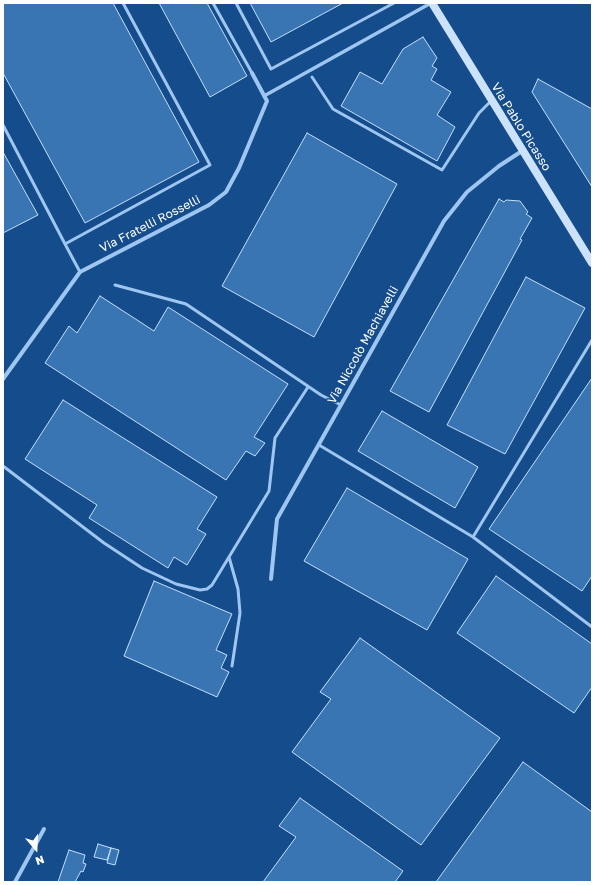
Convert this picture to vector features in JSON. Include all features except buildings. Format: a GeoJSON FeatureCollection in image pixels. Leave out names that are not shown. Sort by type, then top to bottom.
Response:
{"type":"FeatureCollection","features":[{"type":"Feature","properties":{"kind":"main road","name":"Via Pablo Picasso"},"geometry":{"type":"LineString","coordinates":[[431,3],[592,263]]}},
{"type":"Feature","properties":{"kind":"street"},"geometry":{"type":"LineString","coordinates":[[252,73],[264,96],[431,3]]}},
{"type":"Feature","properties":{"kind":"street","name":"Via Fratelli Rosselli"},"geometry":{"type":"LineString","coordinates":[[3,379],[80,272],[209,205],[226,192],[239,168],[267,101],[264,96]]}},
{"type":"Feature","properties":{"kind":"street","name":"Via Niccolò Machiavelli"},"geometry":{"type":"LineString","coordinates":[[271,579],[277,519],[444,221],[467,192],[499,166],[522,150]]}},
{"type":"Feature","properties":{"kind":"street"},"geometry":{"type":"LineString","coordinates":[[15,882],[44,828]]}},
{"type":"Feature","properties":{"kind":"lane"},"geometry":{"type":"LineString","coordinates":[[65,244],[210,165],[123,3]]}},
{"type":"Feature","properties":{"kind":"lane"},"geometry":{"type":"LineString","coordinates":[[213,3],[252,73]]}},
{"type":"Feature","properties":{"kind":"lane"},"geometry":{"type":"LineString","coordinates":[[236,3],[271,69],[394,3]]}},
{"type":"Feature","properties":{"kind":"lane"},"geometry":{"type":"LineString","coordinates":[[312,77],[333,109],[442,170],[479,112],[491,101]]}},
{"type":"Feature","properties":{"kind":"lane"},"geometry":{"type":"LineString","coordinates":[[3,126],[80,272]]}},
{"type":"Feature","properties":{"kind":"lane"},"geometry":{"type":"LineString","coordinates":[[115,285],[186,304],[308,387],[341,405]]}},
{"type":"Feature","properties":{"kind":"lane"},"geometry":{"type":"LineString","coordinates":[[473,537],[592,340]]}},
{"type":"Feature","properties":{"kind":"lane"},"geometry":{"type":"LineString","coordinates":[[3,466],[104,542],[142,568],[176,584],[200,590],[207,589],[212,585],[269,491],[275,438],[308,387]]}},
{"type":"Feature","properties":{"kind":"lane"},"geometry":{"type":"LineString","coordinates":[[319,445],[473,537],[592,627]]}},
{"type":"Feature","properties":{"kind":"lane"},"geometry":{"type":"LineString","coordinates":[[229,557],[238,589],[240,613],[232,666]]}}]}
